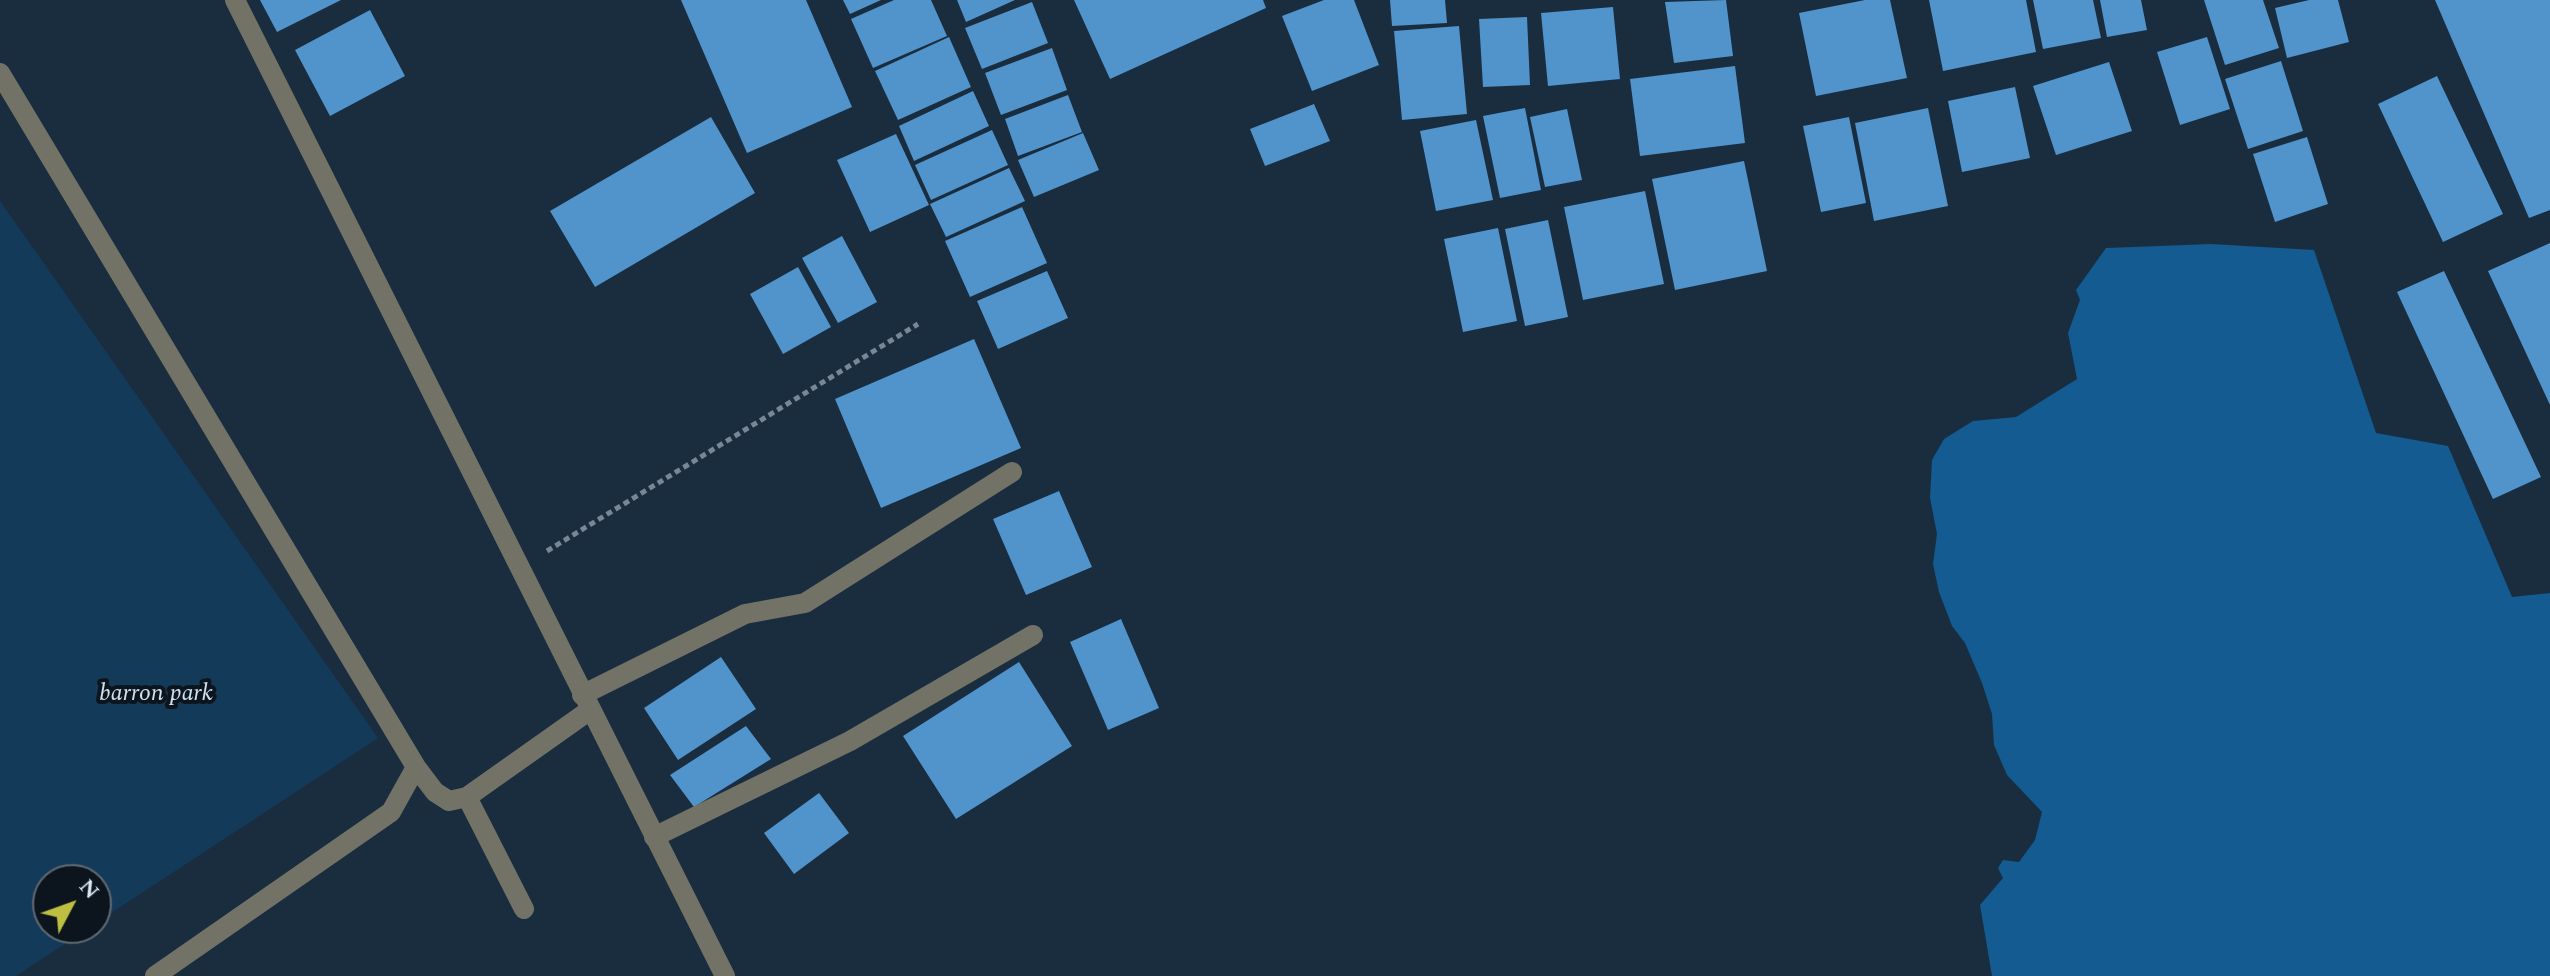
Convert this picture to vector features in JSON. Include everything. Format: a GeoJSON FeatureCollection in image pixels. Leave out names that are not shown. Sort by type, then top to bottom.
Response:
{"type":"FeatureCollection","features":[{"type":"Feature","properties":{"kind":"street"},"geometry":{"type":"LineString","coordinates":[[235,0],[725,976]]}},
{"type":"Feature","properties":{"kind":"street"},"geometry":{"type":"LineString","coordinates":[[0,73],[416,767],[435,792],[449,801],[467,797],[586,702],[745,614],[805,603],[1012,472]]}},
{"type":"Feature","properties":{"kind":"street"},"geometry":{"type":"LineString","coordinates":[[654,837],[850,741],[1033,635]]}},
{"type":"Feature","properties":{"kind":"street"},"geometry":{"type":"LineString","coordinates":[[155,976],[391,812],[416,767]]}},
{"type":"Feature","properties":{"kind":"street"},"geometry":{"type":"LineString","coordinates":[[467,797],[524,909]]}},
{"type":"Feature","properties":{"kind":"path"},"geometry":{"type":"LineString","coordinates":[[519,568],[918,324]]}},
{"type":"Feature","properties":{"kind":"green space","name":"barron park"},"geometry":{"type":"Polygon","coordinates":[[[0,201],[378,738],[112,913],[112,864],[32,864],[32,944],[65,944],[16,976],[0,976],[0,201]]]}},
{"type":"Feature","properties":{"kind":"shaded area"},"geometry":{"type":"Polygon","coordinates":[[[2211,244],[2314,250],[2376,433],[2448,446],[2512,597],[2550,593],[2550,976],[1992,976],[1980,905],[2003,878],[1998,868],[2003,860],[2019,862],[2035,840],[2042,812],[2007,775],[1994,745],[1992,714],[1982,683],[1965,643],[1952,626],[1939,592],[1933,564],[1937,534],[1930,498],[1932,460],[1944,439],[1973,421],[2016,417],[2077,379],[2068,333],[2080,300],[2076,290],[2106,248],[2211,244]]]}},
{"type":"Feature","properties":{"kind":"building"},"geometry":{"type":"Polygon","coordinates":[[[260,0],[341,0],[277,32],[260,0]]]}},
{"type":"Feature","properties":{"kind":"building"},"geometry":{"type":"Polygon","coordinates":[[[681,0],[806,0],[852,107],[747,153],[681,0]]]}},
{"type":"Feature","properties":{"kind":"building"},"geometry":{"type":"Polygon","coordinates":[[[843,0],[881,0],[850,14],[843,0]]]}},
{"type":"Feature","properties":{"kind":"building"},"geometry":{"type":"Polygon","coordinates":[[[894,0],[931,0],[947,36],[873,68],[851,19],[894,0]]]}},
{"type":"Feature","properties":{"kind":"building"},"geometry":{"type":"Polygon","coordinates":[[[957,0],[1015,0],[966,22],[957,0]]]}},
{"type":"Feature","properties":{"kind":"building"},"geometry":{"type":"Polygon","coordinates":[[[1074,0],[1263,0],[1266,8],[1110,79],[1074,0]]]}},
{"type":"Feature","properties":{"kind":"building"},"geometry":{"type":"Polygon","coordinates":[[[1324,0],[1354,0],[1379,65],[1312,91],[1282,16],[1324,0]]]}},
{"type":"Feature","properties":{"kind":"building"},"geometry":{"type":"Polygon","coordinates":[[[1390,0],[1445,0],[1447,23],[1392,26],[1390,0]]]}},
{"type":"Feature","properties":{"kind":"building"},"geometry":{"type":"Polygon","coordinates":[[[1726,0],[1733,56],[1674,63],[1665,2],[1726,0]]]}},
{"type":"Feature","properties":{"kind":"building"},"geometry":{"type":"Polygon","coordinates":[[[1865,0],[1890,0],[1907,78],[1816,96],[1799,13],[1865,0]]]}},
{"type":"Feature","properties":{"kind":"building"},"geometry":{"type":"Polygon","coordinates":[[[1929,0],[2026,0],[2036,52],[1943,71],[1929,0]]]}},
{"type":"Feature","properties":{"kind":"building"},"geometry":{"type":"Polygon","coordinates":[[[2033,0],[2093,0],[2101,38],[2043,49],[2033,0]]]}},
{"type":"Feature","properties":{"kind":"building"},"geometry":{"type":"Polygon","coordinates":[[[2100,0],[2141,0],[2147,30],[2107,37],[2100,0]]]}},
{"type":"Feature","properties":{"kind":"building"},"geometry":{"type":"Polygon","coordinates":[[[2204,0],[2263,0],[2279,48],[2225,65],[2204,0]]]}},
{"type":"Feature","properties":{"kind":"building"},"geometry":{"type":"Polygon","coordinates":[[[2309,0],[2338,0],[2349,42],[2287,58],[2275,8],[2309,0]]]}},
{"type":"Feature","properties":{"kind":"building"},"geometry":{"type":"Polygon","coordinates":[[[2435,0],[2550,0],[2550,210],[2529,218],[2435,0]]]}},
{"type":"Feature","properties":{"kind":"building"},"geometry":{"type":"Polygon","coordinates":[[[1032,2],[1048,43],[982,69],[965,28],[1032,2]]]}},
{"type":"Feature","properties":{"kind":"building"},"geometry":{"type":"Polygon","coordinates":[[[1613,7],[1620,79],[1548,86],[1541,13],[1613,7]]]}},
{"type":"Feature","properties":{"kind":"building"},"geometry":{"type":"Polygon","coordinates":[[[370,10],[405,76],[330,116],[295,50],[370,10]]]}},
{"type":"Feature","properties":{"kind":"building"},"geometry":{"type":"Polygon","coordinates":[[[1527,17],[1530,85],[1483,87],[1479,19],[1527,17]]]}},
{"type":"Feature","properties":{"kind":"building"},"geometry":{"type":"Polygon","coordinates":[[[1459,26],[1467,114],[1402,120],[1394,31],[1459,26]]]}},
{"type":"Feature","properties":{"kind":"building"},"geometry":{"type":"Polygon","coordinates":[[[949,37],[971,87],[898,120],[875,71],[949,37]]]}},
{"type":"Feature","properties":{"kind":"building"},"geometry":{"type":"Polygon","coordinates":[[[2207,37],[2230,109],[2180,125],[2157,52],[2207,37]]]}},
{"type":"Feature","properties":{"kind":"building"},"geometry":{"type":"Polygon","coordinates":[[[1052,48],[1067,90],[1001,115],[985,73],[1052,48]]]}},
{"type":"Feature","properties":{"kind":"building"},"geometry":{"type":"Polygon","coordinates":[[[2281,61],[2303,131],[2248,149],[2225,79],[2281,61]]]}},
{"type":"Feature","properties":{"kind":"building"},"geometry":{"type":"Polygon","coordinates":[[[2109,62],[2132,131],[2056,155],[2033,86],[2109,62]]]}},
{"type":"Feature","properties":{"kind":"building"},"geometry":{"type":"Polygon","coordinates":[[[1735,66],[1745,143],[1640,156],[1630,79],[1735,66]]]}},
{"type":"Feature","properties":{"kind":"building"},"geometry":{"type":"Polygon","coordinates":[[[2437,76],[2503,214],[2443,242],[2378,104],[2437,76]]]}},
{"type":"Feature","properties":{"kind":"building"},"geometry":{"type":"Polygon","coordinates":[[[2015,87],[2030,158],[1962,172],[1948,101],[2015,87]]]}},
{"type":"Feature","properties":{"kind":"building"},"geometry":{"type":"Polygon","coordinates":[[[973,91],[989,126],[914,161],[899,126],[973,91]]]}},
{"type":"Feature","properties":{"kind":"building"},"geometry":{"type":"Polygon","coordinates":[[[1068,95],[1082,132],[1018,156],[1005,119],[1068,95]]]}},
{"type":"Feature","properties":{"kind":"building"},"geometry":{"type":"Polygon","coordinates":[[[1314,104],[1330,141],[1265,166],[1250,129],[1314,104]]]}},
{"type":"Feature","properties":{"kind":"building"},"geometry":{"type":"Polygon","coordinates":[[[1525,108],[1541,190],[1500,198],[1483,116],[1525,108]]]}},
{"type":"Feature","properties":{"kind":"building"},"geometry":{"type":"Polygon","coordinates":[[[1928,108],[1948,206],[1874,221],[1855,123],[1928,108]]]}},
{"type":"Feature","properties":{"kind":"building"},"geometry":{"type":"Polygon","coordinates":[[[1567,109],[1582,180],[1545,187],[1530,117],[1567,109]]]}},
{"type":"Feature","properties":{"kind":"building"},"geometry":{"type":"Polygon","coordinates":[[[711,117],[755,193],[595,287],[550,211],[711,117]]]}},
{"type":"Feature","properties":{"kind":"building"},"geometry":{"type":"Polygon","coordinates":[[[1849,117],[1866,203],[1821,212],[1803,126],[1849,117]]]}},
{"type":"Feature","properties":{"kind":"building"},"geometry":{"type":"Polygon","coordinates":[[[1476,120],[1493,200],[1436,211],[1420,131],[1476,120]]]}},
{"type":"Feature","properties":{"kind":"building"},"geometry":{"type":"Polygon","coordinates":[[[992,130],[1008,165],[931,200],[915,165],[992,130]]]}},
{"type":"Feature","properties":{"kind":"building"},"geometry":{"type":"Polygon","coordinates":[[[1083,133],[1099,170],[1034,197],[1018,160],[1083,133]]]}},
{"type":"Feature","properties":{"kind":"building"},"geometry":{"type":"Polygon","coordinates":[[[896,134],[929,205],[870,232],[837,160],[896,134]]]}},
{"type":"Feature","properties":{"kind":"building"},"geometry":{"type":"Polygon","coordinates":[[[2307,137],[2328,204],[2275,222],[2253,154],[2307,137]]]}},
{"type":"Feature","properties":{"kind":"building"},"geometry":{"type":"Polygon","coordinates":[[[1744,161],[1767,271],[1675,290],[1652,179],[1744,161]]]}},
{"type":"Feature","properties":{"kind":"building"},"geometry":{"type":"Polygon","coordinates":[[[1009,168],[1025,201],[946,237],[930,204],[1009,168]]]}},
{"type":"Feature","properties":{"kind":"building"},"geometry":{"type":"Polygon","coordinates":[[[1645,191],[1664,284],[1583,300],[1564,207],[1645,191]]]}},
{"type":"Feature","properties":{"kind":"building"},"geometry":{"type":"Polygon","coordinates":[[[1022,207],[1047,263],[970,297],[945,241],[1022,207]]]}},
{"type":"Feature","properties":{"kind":"building"},"geometry":{"type":"Polygon","coordinates":[[[1548,220],[1568,317],[1525,326],[1505,229],[1548,220]]]}},
{"type":"Feature","properties":{"kind":"building"},"geometry":{"type":"Polygon","coordinates":[[[1498,228],[1517,321],[1463,332],[1444,239],[1498,228]]]}},
{"type":"Feature","properties":{"kind":"building"},"geometry":{"type":"Polygon","coordinates":[[[842,236],[877,302],[838,323],[802,258],[842,236]]]}},
{"type":"Feature","properties":{"kind":"building"},"geometry":{"type":"Polygon","coordinates":[[[2550,243],[2550,405],[2488,271],[2550,243]]]}},
{"type":"Feature","properties":{"kind":"building"},"geometry":{"type":"Polygon","coordinates":[[[798,267],[831,327],[783,354],[750,294],[798,267]]]}},
{"type":"Feature","properties":{"kind":"building"},"geometry":{"type":"Polygon","coordinates":[[[1047,271],[1068,318],[998,349],[977,301],[1047,271]]]}},
{"type":"Feature","properties":{"kind":"building"},"geometry":{"type":"Polygon","coordinates":[[[2444,271],[2541,477],[2493,499],[2397,292],[2444,271]]]}},
{"type":"Feature","properties":{"kind":"building"},"geometry":{"type":"Polygon","coordinates":[[[974,339],[1021,448],[881,508],[835,399],[974,339]]]}},
{"type":"Feature","properties":{"kind":"building"},"geometry":{"type":"Polygon","coordinates":[[[1059,491],[1092,567],[1026,595],[993,519],[1059,491]]]}},
{"type":"Feature","properties":{"kind":"building"},"geometry":{"type":"Polygon","coordinates":[[[1121,619],[1159,708],[1108,730],[1070,642],[1121,619]]]}},
{"type":"Feature","properties":{"kind":"building"},"geometry":{"type":"Polygon","coordinates":[[[721,657],[756,709],[678,760],[644,708],[721,657]]]}},
{"type":"Feature","properties":{"kind":"building"},"geometry":{"type":"Polygon","coordinates":[[[1019,662],[1072,746],[956,819],[903,736],[1019,662]]]}},
{"type":"Feature","properties":{"kind":"building"},"geometry":{"type":"Polygon","coordinates":[[[746,726],[771,759],[694,807],[670,775],[746,726]]]}},
{"type":"Feature","properties":{"kind":"building"},"geometry":{"type":"Polygon","coordinates":[[[819,793],[849,833],[794,874],[764,833],[819,793]]]}}]}
